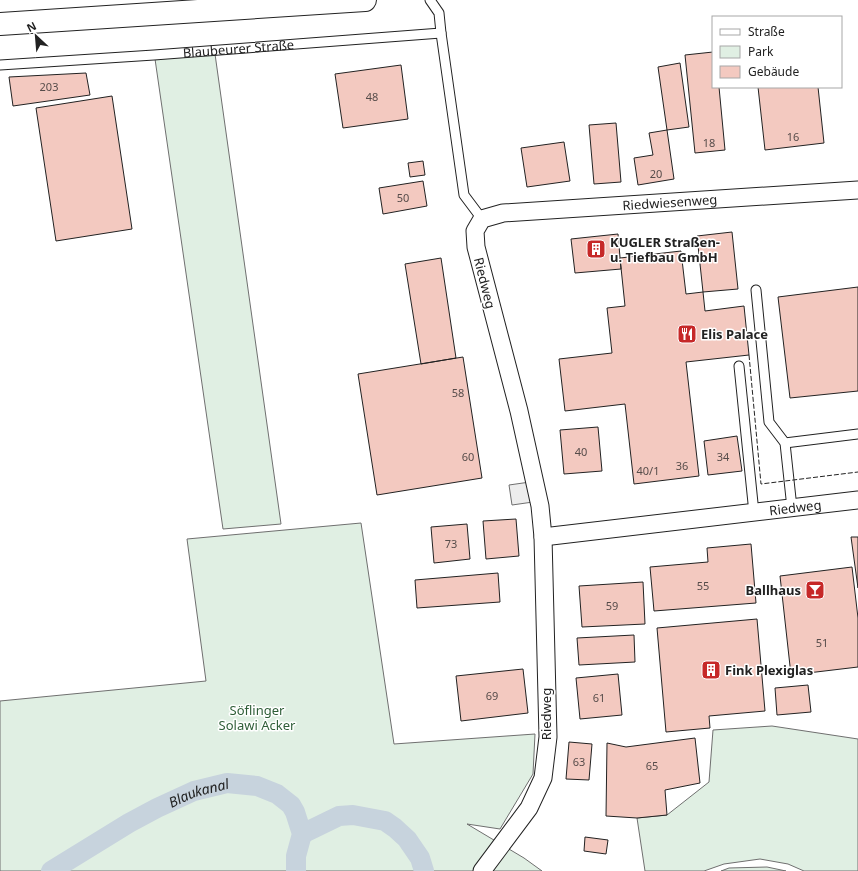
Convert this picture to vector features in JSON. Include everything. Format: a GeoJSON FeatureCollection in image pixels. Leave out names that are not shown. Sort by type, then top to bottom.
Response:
{"type":"FeatureCollection","features":[{"type":"Feature","properties":{"kind":"main road"},"geometry":{"type":"LineString","coordinates":[[0,24],[365,0]]}},
{"type":"Feature","properties":{"kind":"street","name":"Riedwiesenweg"},"geometry":{"type":"LineString","coordinates":[[482,219],[503,213],[858,190]]}},
{"type":"Feature","properties":{"kind":"street","name":"Riedweg"},"geometry":{"type":"LineString","coordinates":[[482,219],[475,231],[476,247],[520,418],[540,506],[543,537],[548,738],[543,778],[529,808],[483,869]]}},
{"type":"Feature","properties":{"kind":"street","name":"Riedweg"},"geometry":{"type":"LineString","coordinates":[[543,537],[858,500]]}},
{"type":"Feature","properties":{"kind":"lane"},"geometry":{"type":"LineString","coordinates":[[430,0],[439,13],[464,195],[482,219]]}},
{"type":"Feature","properties":{"kind":"lane","name":"Blaubeurer Straße"},"geometry":{"type":"LineString","coordinates":[[0,65],[441,33]]}},
{"type":"Feature","properties":{"kind":"lane"},"geometry":{"type":"LineString","coordinates":[[756,290],[769,422],[785,443],[792,508]]}},
{"type":"Feature","properties":{"kind":"lane"},"geometry":{"type":"LineString","coordinates":[[739,366],[754,512]]}},
{"type":"Feature","properties":{"kind":"lane"},"geometry":{"type":"LineString","coordinates":[[785,443],[858,434]]}},
{"type":"Feature","properties":{"kind":"green space"},"geometry":{"type":"Polygon","coordinates":[[[215,54],[281,524],[223,529],[155,59],[215,54]]]}},
{"type":"Feature","properties":{"kind":"green space","name":"Söflinger Solawi Acker"},"geometry":{"type":"Polygon","coordinates":[[[361,523],[394,744],[535,734],[533,774],[500,829],[467,824],[524,858],[542,871],[0,871],[0,701],[206,681],[187,539],[361,523]]]}},
{"type":"Feature","properties":{"kind":"green space"},"geometry":{"type":"Polygon","coordinates":[[[772,726],[858,739],[858,871],[804,871],[788,864],[760,859],[724,864],[704,871],[645,871],[637,818],[667,815],[709,782],[713,730],[772,726]]]}},
{"type":"Feature","properties":{"kind":"green space"},"geometry":{"type":"Polygon","coordinates":[[[767,867],[786,871],[721,871],[729,868],[767,867]]]}},
{"type":"Feature","properties":{"kind":"shaded area"},"geometry":{"type":"Polygon","coordinates":[[[530,482],[533,502],[512,505],[509,485],[530,482]]]}},
{"type":"Feature","properties":{"kind":"building"},"geometry":{"type":"Polygon","coordinates":[[[712,52],[712,88],[719,88],[725,150],[695,153],[685,55],[712,52]]]}},
{"type":"Feature","properties":{"kind":"building"},"geometry":{"type":"Polygon","coordinates":[[[680,63],[689,127],[667,130],[658,67],[680,63]]]}},
{"type":"Feature","properties":{"kind":"building"},"geometry":{"type":"Polygon","coordinates":[[[401,65],[408,119],[343,128],[335,74],[401,65]]]}},
{"type":"Feature","properties":{"kind":"building"},"geometry":{"type":"Polygon","coordinates":[[[86,73],[90,95],[13,106],[9,77],[86,73]]]}},
{"type":"Feature","properties":{"kind":"building"},"geometry":{"type":"Polygon","coordinates":[[[758,88],[818,88],[824,143],[765,150],[758,88]]]}},
{"type":"Feature","properties":{"kind":"building"},"geometry":{"type":"Polygon","coordinates":[[[112,96],[132,229],[56,241],[36,108],[112,96]]]}},
{"type":"Feature","properties":{"kind":"building"},"geometry":{"type":"Polygon","coordinates":[[[616,123],[621,182],[594,184],[589,125],[616,123]]]}},
{"type":"Feature","properties":{"kind":"building"},"geometry":{"type":"Polygon","coordinates":[[[667,130],[674,179],[638,185],[634,158],[653,155],[649,133],[667,130]]]}},
{"type":"Feature","properties":{"kind":"building"},"geometry":{"type":"Polygon","coordinates":[[[564,142],[570,181],[527,187],[521,148],[564,142]]]}},
{"type":"Feature","properties":{"kind":"building"},"geometry":{"type":"Polygon","coordinates":[[[423,161],[425,175],[410,177],[408,163],[423,161]]]}},
{"type":"Feature","properties":{"kind":"building"},"geometry":{"type":"Polygon","coordinates":[[[423,181],[427,206],[383,214],[379,188],[423,181]]]}},
{"type":"Feature","properties":{"kind":"building"},"geometry":{"type":"Polygon","coordinates":[[[732,232],[738,289],[703,292],[697,236],[732,232]]]}},
{"type":"Feature","properties":{"kind":"building","name":"KUGLER Straßen- u. Tiefbau GmbH"},"geometry":{"type":"Polygon","coordinates":[[[618,234],[621,269],[575,273],[571,239],[618,234]]]}},
{"type":"Feature","properties":{"kind":"building"},"geometry":{"type":"Polygon","coordinates":[[[681,251],[686,294],[703,292],[705,311],[744,306],[749,355],[686,362],[699,476],[634,484],[625,404],[565,411],[559,359],[612,353],[607,308],[625,306],[620,258],[681,251]]]}},
{"type":"Feature","properties":{"kind":"building"},"geometry":{"type":"Polygon","coordinates":[[[441,258],[456,358],[421,364],[405,264],[441,258]]]}},
{"type":"Feature","properties":{"kind":"building"},"geometry":{"type":"Polygon","coordinates":[[[858,287],[858,391],[790,398],[778,297],[858,287]]]}},
{"type":"Feature","properties":{"kind":"building"},"geometry":{"type":"Polygon","coordinates":[[[463,357],[482,478],[377,495],[358,374],[463,357]]]}},
{"type":"Feature","properties":{"kind":"building"},"geometry":{"type":"Polygon","coordinates":[[[598,427],[602,471],[564,474],[560,430],[598,427]]]}},
{"type":"Feature","properties":{"kind":"building"},"geometry":{"type":"Polygon","coordinates":[[[737,436],[742,471],[708,475],[704,441],[737,436]]]}},
{"type":"Feature","properties":{"kind":"building"},"geometry":{"type":"Polygon","coordinates":[[[516,519],[519,556],[486,559],[483,521],[516,519]]]}},
{"type":"Feature","properties":{"kind":"building"},"geometry":{"type":"Polygon","coordinates":[[[467,524],[470,559],[434,563],[431,527],[467,524]]]}},
{"type":"Feature","properties":{"kind":"building"},"geometry":{"type":"Polygon","coordinates":[[[851,537],[858,537],[858,588],[851,537]]]}},
{"type":"Feature","properties":{"kind":"building"},"geometry":{"type":"Polygon","coordinates":[[[751,544],[756,603],[654,611],[650,567],[708,562],[707,548],[751,544]]]}},
{"type":"Feature","properties":{"kind":"building"},"geometry":{"type":"Polygon","coordinates":[[[852,567],[858,618],[858,667],[791,675],[780,576],[852,567]]]}},
{"type":"Feature","properties":{"kind":"building"},"geometry":{"type":"Polygon","coordinates":[[[498,573],[500,602],[417,608],[415,580],[498,573]]]}},
{"type":"Feature","properties":{"kind":"building"},"geometry":{"type":"Polygon","coordinates":[[[643,582],[645,624],[582,627],[579,586],[643,582]]]}},
{"type":"Feature","properties":{"kind":"building","name":"Fink Plexiglas"},"geometry":{"type":"Polygon","coordinates":[[[757,619],[765,711],[709,716],[710,728],[666,732],[657,628],[757,619]]]}},
{"type":"Feature","properties":{"kind":"building"},"geometry":{"type":"Polygon","coordinates":[[[634,635],[635,662],[579,665],[577,638],[634,635]]]}},
{"type":"Feature","properties":{"kind":"building"},"geometry":{"type":"Polygon","coordinates":[[[523,669],[528,713],[461,721],[456,676],[523,669]]]}},
{"type":"Feature","properties":{"kind":"building"},"geometry":{"type":"Polygon","coordinates":[[[618,674],[622,715],[580,719],[576,678],[618,674]]]}},
{"type":"Feature","properties":{"kind":"building"},"geometry":{"type":"Polygon","coordinates":[[[808,685],[811,712],[777,715],[775,688],[808,685]]]}},
{"type":"Feature","properties":{"kind":"building"},"geometry":{"type":"Polygon","coordinates":[[[695,738],[700,783],[665,790],[667,815],[637,818],[606,816],[607,743],[626,747],[695,738]]]}},
{"type":"Feature","properties":{"kind":"building"},"geometry":{"type":"Polygon","coordinates":[[[569,742],[592,744],[589,780],[566,779],[569,742]]]}},
{"type":"Feature","properties":{"kind":"building"},"geometry":{"type":"Polygon","coordinates":[[[585,837],[608,840],[606,854],[584,851],[585,837]]]}},
{"type":"Feature","properties":{"kind":"waterway","name":"Blaukanal"},"geometry":{"type":"LineString","coordinates":[[51,871],[129,823],[157,808],[194,791],[227,783],[257,786],[277,794],[291,805],[295,812],[302,834],[296,856],[296,871]]}},
{"type":"Feature","properties":{"kind":"waterway"},"geometry":{"type":"LineString","coordinates":[[302,834],[339,816],[353,815],[385,821],[407,839],[420,858],[424,871]]}},
{"type":"Feature","properties":{"kind":"fence"},"geometry":{"type":"LineString","coordinates":[[749,355],[761,484],[858,472]]}},
{"type":"Feature","properties":{"kind":"place","name":"KUGLER Straßen- u. Tiefbau GmbH"},"geometry":{"type":"Point","coordinates":[596,249]}},
{"type":"Feature","properties":{"kind":"place","name":"Elis Palace"},"geometry":{"type":"Point","coordinates":[687,334]}},
{"type":"Feature","properties":{"kind":"place","name":"Ballhaus"},"geometry":{"type":"Point","coordinates":[815,590]}},
{"type":"Feature","properties":{"kind":"place","name":"Fink Plexiglas"},"geometry":{"type":"Point","coordinates":[711,670]}}]}
